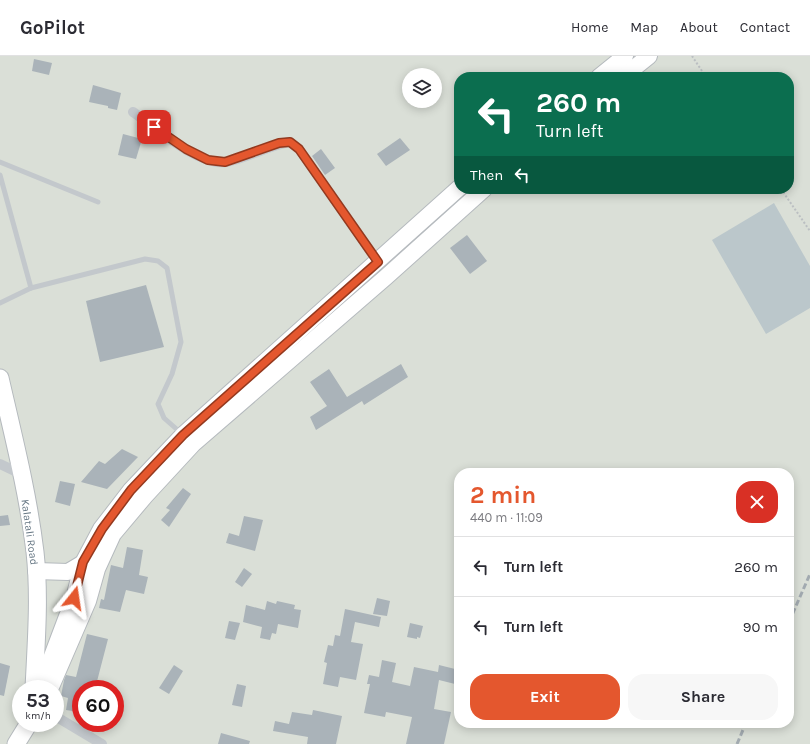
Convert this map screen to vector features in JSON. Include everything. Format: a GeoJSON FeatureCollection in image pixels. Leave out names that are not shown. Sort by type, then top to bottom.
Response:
{"type":"FeatureCollection","features":[{"type":"Feature","properties":{"kind":"highway","name":"Kalatali Road"},"geometry":{"type":"LineString","coordinates":[[0,378],[21,474],[35,552],[37,622],[34,680]]}},
{"type":"Feature","properties":{"kind":"highway"},"geometry":{"type":"LineString","coordinates":[[16,744],[23,732]]}},
{"type":"Feature","properties":{"kind":"highway"},"geometry":{"type":"LineString","coordinates":[[28,744],[29,732]]}},
{"type":"Feature","properties":{"kind":"main road"},"geometry":{"type":"LineString","coordinates":[[605,72],[626,56]]}},
{"type":"Feature","properties":{"kind":"main road"},"geometry":{"type":"LineString","coordinates":[[629,72],[649,56]]}},
{"type":"Feature","properties":{"kind":"main road"},"geometry":{"type":"LineString","coordinates":[[42,680],[74,598],[83,562],[102,529],[131,490],[183,435],[454,193]]}},
{"type":"Feature","properties":{"kind":"main road"},"geometry":{"type":"LineString","coordinates":[[54,680],[88,602],[97,569],[113,534],[145,496],[193,444],[386,277],[478,194]]}},
{"type":"Feature","properties":{"kind":"main road"},"geometry":{"type":"LineString","coordinates":[[36,571],[68,572],[83,562]]}},
{"type":"Feature","properties":{"kind":"street"},"geometry":{"type":"LineString","coordinates":[[133,112],[186,149],[208,160],[225,162],[279,143],[290,142],[299,149],[378,262]]}},
{"type":"Feature","properties":{"kind":"street"},"geometry":{"type":"LineString","coordinates":[[0,464],[21,474]]}},
{"type":"Feature","properties":{"kind":"street"},"geometry":{"type":"LineString","coordinates":[[64,721],[102,744]]}},
{"type":"Feature","properties":{"kind":"lane"},"geometry":{"type":"LineString","coordinates":[[0,162],[98,202]]}},
{"type":"Feature","properties":{"kind":"lane"},"geometry":{"type":"LineString","coordinates":[[0,175],[31,288]]}},
{"type":"Feature","properties":{"kind":"lane"},"geometry":{"type":"LineString","coordinates":[[0,303],[31,288],[145,259],[158,261],[167,268],[181,342],[172,374],[158,404],[164,418],[183,435]]}},
{"type":"Feature","properties":{"kind":"path"},"geometry":{"type":"LineString","coordinates":[[692,56],[703,72]]}},
{"type":"Feature","properties":{"kind":"path"},"geometry":{"type":"LineString","coordinates":[[784,194],[810,231]]}},
{"type":"Feature","properties":{"kind":"shaded area"},"geometry":{"type":"Polygon","coordinates":[[[0,56],[810,56],[810,744],[0,744],[0,56]]]}},
{"type":"Feature","properties":{"kind":"shaded area"},"geometry":{"type":"Polygon","coordinates":[[[774,203],[810,266],[810,308],[766,334],[712,240],[774,203]]]}},
{"type":"Feature","properties":{"kind":"building"},"geometry":{"type":"Polygon","coordinates":[[[34,59],[52,63],[49,75],[32,71],[34,59]]]}},
{"type":"Feature","properties":{"kind":"building"},"geometry":{"type":"Polygon","coordinates":[[[93,85],[121,93],[117,110],[108,108],[108,106],[89,102],[93,85]]]}},
{"type":"Feature","properties":{"kind":"building"},"geometry":{"type":"Polygon","coordinates":[[[123,134],[142,139],[136,159],[118,155],[123,134]]]}},
{"type":"Feature","properties":{"kind":"building"},"geometry":{"type":"Polygon","coordinates":[[[400,138],[410,150],[386,166],[377,154],[400,138]]]}},
{"type":"Feature","properties":{"kind":"building"},"geometry":{"type":"Polygon","coordinates":[[[321,149],[335,168],[325,175],[312,156],[321,149]]]}},
{"type":"Feature","properties":{"kind":"building"},"geometry":{"type":"Polygon","coordinates":[[[467,235],[487,261],[470,274],[450,248],[467,235]]]}},
{"type":"Feature","properties":{"kind":"building"},"geometry":{"type":"Polygon","coordinates":[[[146,285],[164,347],[100,362],[86,301],[146,285]]]}},
{"type":"Feature","properties":{"kind":"building"},"geometry":{"type":"Polygon","coordinates":[[[401,364],[408,377],[364,405],[362,401],[316,430],[310,417],[327,406],[310,382],[329,369],[347,397],[401,364]]]}},
{"type":"Feature","properties":{"kind":"building"},"geometry":{"type":"Polygon","coordinates":[[[122,449],[138,457],[107,489],[81,482],[99,461],[105,464],[122,449]]]}},
{"type":"Feature","properties":{"kind":"building"},"geometry":{"type":"Polygon","coordinates":[[[60,481],[75,484],[70,506],[55,502],[60,481]]]}},
{"type":"Feature","properties":{"kind":"building"},"geometry":{"type":"Polygon","coordinates":[[[183,488],[191,494],[169,527],[161,520],[170,510],[166,508],[183,488]]]}},
{"type":"Feature","properties":{"kind":"building"},"geometry":{"type":"Polygon","coordinates":[[[8,515],[10,525],[0,526],[0,516],[8,515]]]}},
{"type":"Feature","properties":{"kind":"building"},"geometry":{"type":"Polygon","coordinates":[[[244,516],[263,520],[255,551],[226,543],[229,533],[239,536],[244,516]]]}},
{"type":"Feature","properties":{"kind":"building"},"geometry":{"type":"Polygon","coordinates":[[[127,547],[143,550],[139,575],[148,577],[144,594],[126,590],[120,612],[99,608],[101,599],[104,600],[111,565],[123,568],[127,547]]]}},
{"type":"Feature","properties":{"kind":"building"},"geometry":{"type":"Polygon","coordinates":[[[244,568],[252,574],[242,587],[235,582],[244,568]]]}},
{"type":"Feature","properties":{"kind":"building"},"geometry":{"type":"Polygon","coordinates":[[[377,598],[390,601],[387,616],[373,614],[377,598]]]}},
{"type":"Feature","properties":{"kind":"building"},"geometry":{"type":"Polygon","coordinates":[[[267,601],[276,604],[277,601],[295,605],[294,609],[301,610],[298,628],[278,624],[276,634],[272,633],[270,640],[260,638],[262,627],[243,622],[246,605],[265,610],[267,601]]]}},
{"type":"Feature","properties":{"kind":"building"},"geometry":{"type":"Polygon","coordinates":[[[345,609],[381,617],[379,627],[355,622],[351,642],[363,644],[356,680],[340,677],[338,687],[323,684],[327,663],[324,662],[328,645],[333,646],[335,635],[340,636],[345,609]]]}},
{"type":"Feature","properties":{"kind":"building"},"geometry":{"type":"Polygon","coordinates":[[[229,621],[240,623],[235,640],[225,638],[229,621]]]}},
{"type":"Feature","properties":{"kind":"building"},"geometry":{"type":"Polygon","coordinates":[[[410,623],[423,626],[420,638],[417,637],[417,639],[407,637],[410,623]]]}},
{"type":"Feature","properties":{"kind":"building"},"geometry":{"type":"Polygon","coordinates":[[[87,634],[108,639],[97,680],[72,680],[72,711],[66,710],[68,698],[64,697],[64,680],[66,675],[76,677],[87,634]]]}},
{"type":"Feature","properties":{"kind":"building"},"geometry":{"type":"Polygon","coordinates":[[[382,660],[396,663],[392,682],[410,686],[414,667],[438,672],[439,665],[454,669],[454,684],[439,680],[434,709],[451,712],[444,744],[406,744],[412,717],[386,712],[385,717],[364,713],[370,684],[367,684],[369,675],[379,677],[382,660]]]}},
{"type":"Feature","properties":{"kind":"building"},"geometry":{"type":"Polygon","coordinates":[[[0,663],[10,666],[4,696],[0,695],[0,663]]]}},
{"type":"Feature","properties":{"kind":"building"},"geometry":{"type":"Polygon","coordinates":[[[174,665],[183,671],[169,694],[159,688],[174,665]]]}},
{"type":"Feature","properties":{"kind":"building"},"geometry":{"type":"Polygon","coordinates":[[[237,684],[246,686],[242,707],[232,705],[237,684]]]}},
{"type":"Feature","properties":{"kind":"building"},"geometry":{"type":"Polygon","coordinates":[[[313,710],[342,716],[336,744],[307,744],[308,737],[273,731],[275,721],[289,724],[292,712],[312,715],[313,710]]]}},
{"type":"Feature","properties":{"kind":"building"},"geometry":{"type":"Polygon","coordinates":[[[221,733],[250,741],[249,744],[218,744],[221,733]]]}},
{"type":"Feature","properties":{"kind":"railway"},"geometry":{"type":"LineString","coordinates":[[794,611],[810,574]]}},
{"type":"Feature","properties":{"kind":"railway"},"geometry":{"type":"LineString","coordinates":[[737,744],[744,728]]}},
{"type":"Feature","properties":{"kind":"route"},"geometry":{"type":"LineString","coordinates":[[74,598],[83,562],[102,529],[131,490],[183,435],[378,262],[299,149],[290,142],[279,143],[247,156],[225,162],[208,160],[186,149],[154,127]]}}]}
